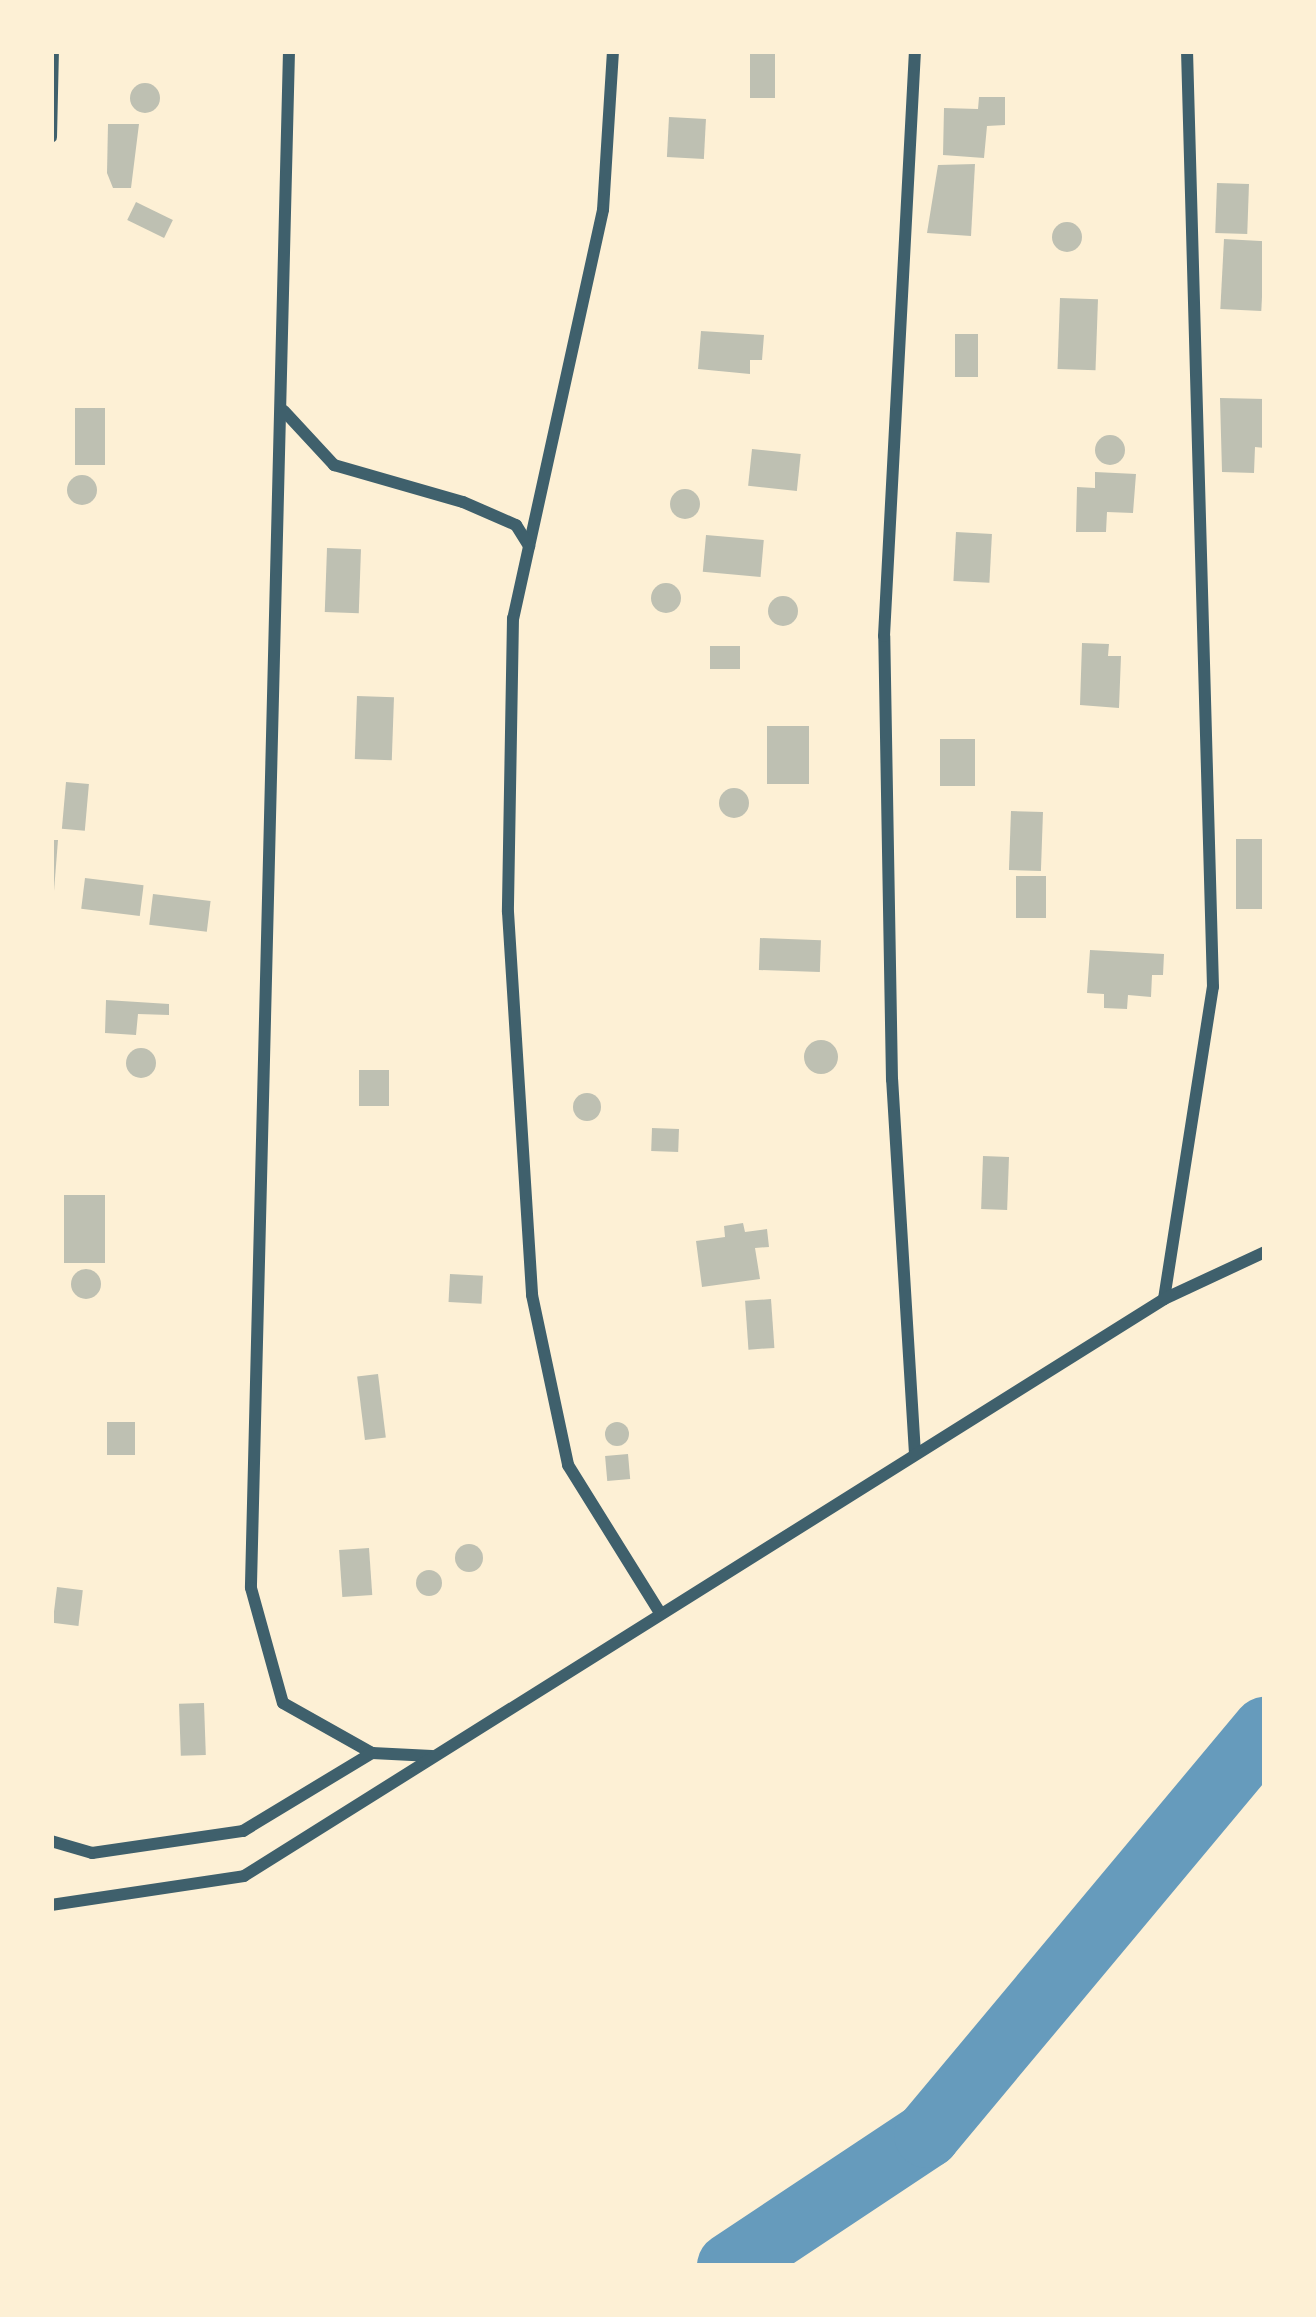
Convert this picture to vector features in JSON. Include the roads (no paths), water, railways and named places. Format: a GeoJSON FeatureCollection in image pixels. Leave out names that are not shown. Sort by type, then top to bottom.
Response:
{"type":"FeatureCollection","features":[{"type":"Feature","properties":{"kind":"street"},"geometry":{"type":"LineString","coordinates":[[51,137],[52,51]]}},
{"type":"Feature","properties":{"kind":"street"},"geometry":{"type":"LineString","coordinates":[[289,51],[283,410],[252,1295],[250,1588],[283,1703],[372,1753],[432,1756]]}},
{"type":"Feature","properties":{"kind":"street"},"geometry":{"type":"LineString","coordinates":[[613,51],[603,210],[513,618],[508,912],[532,1295],[568,1465],[661,1613]]}},
{"type":"Feature","properties":{"kind":"street"},"geometry":{"type":"LineString","coordinates":[[915,51],[884,636],[892,1080],[915,1454]]}},
{"type":"Feature","properties":{"kind":"street"},"geometry":{"type":"LineString","coordinates":[[1164,1299],[1213,987],[1187,51]]}},
{"type":"Feature","properties":{"kind":"street"},"geometry":{"type":"LineString","coordinates":[[283,410],[334,465],[463,502],[515,525],[529,547]]}},
{"type":"Feature","properties":{"kind":"street"},"geometry":{"type":"LineString","coordinates":[[51,1905],[244,1876],[1164,1299],[1265,1252]]}},
{"type":"Feature","properties":{"kind":"street"},"geometry":{"type":"LineString","coordinates":[[51,1841],[92,1853],[243,1831],[372,1753]]}},
{"type":"Feature","properties":{"kind":"waterway"},"geometry":{"type":"LineString","coordinates":[[730,2266],[927,2135],[1265,1730]]}}]}
